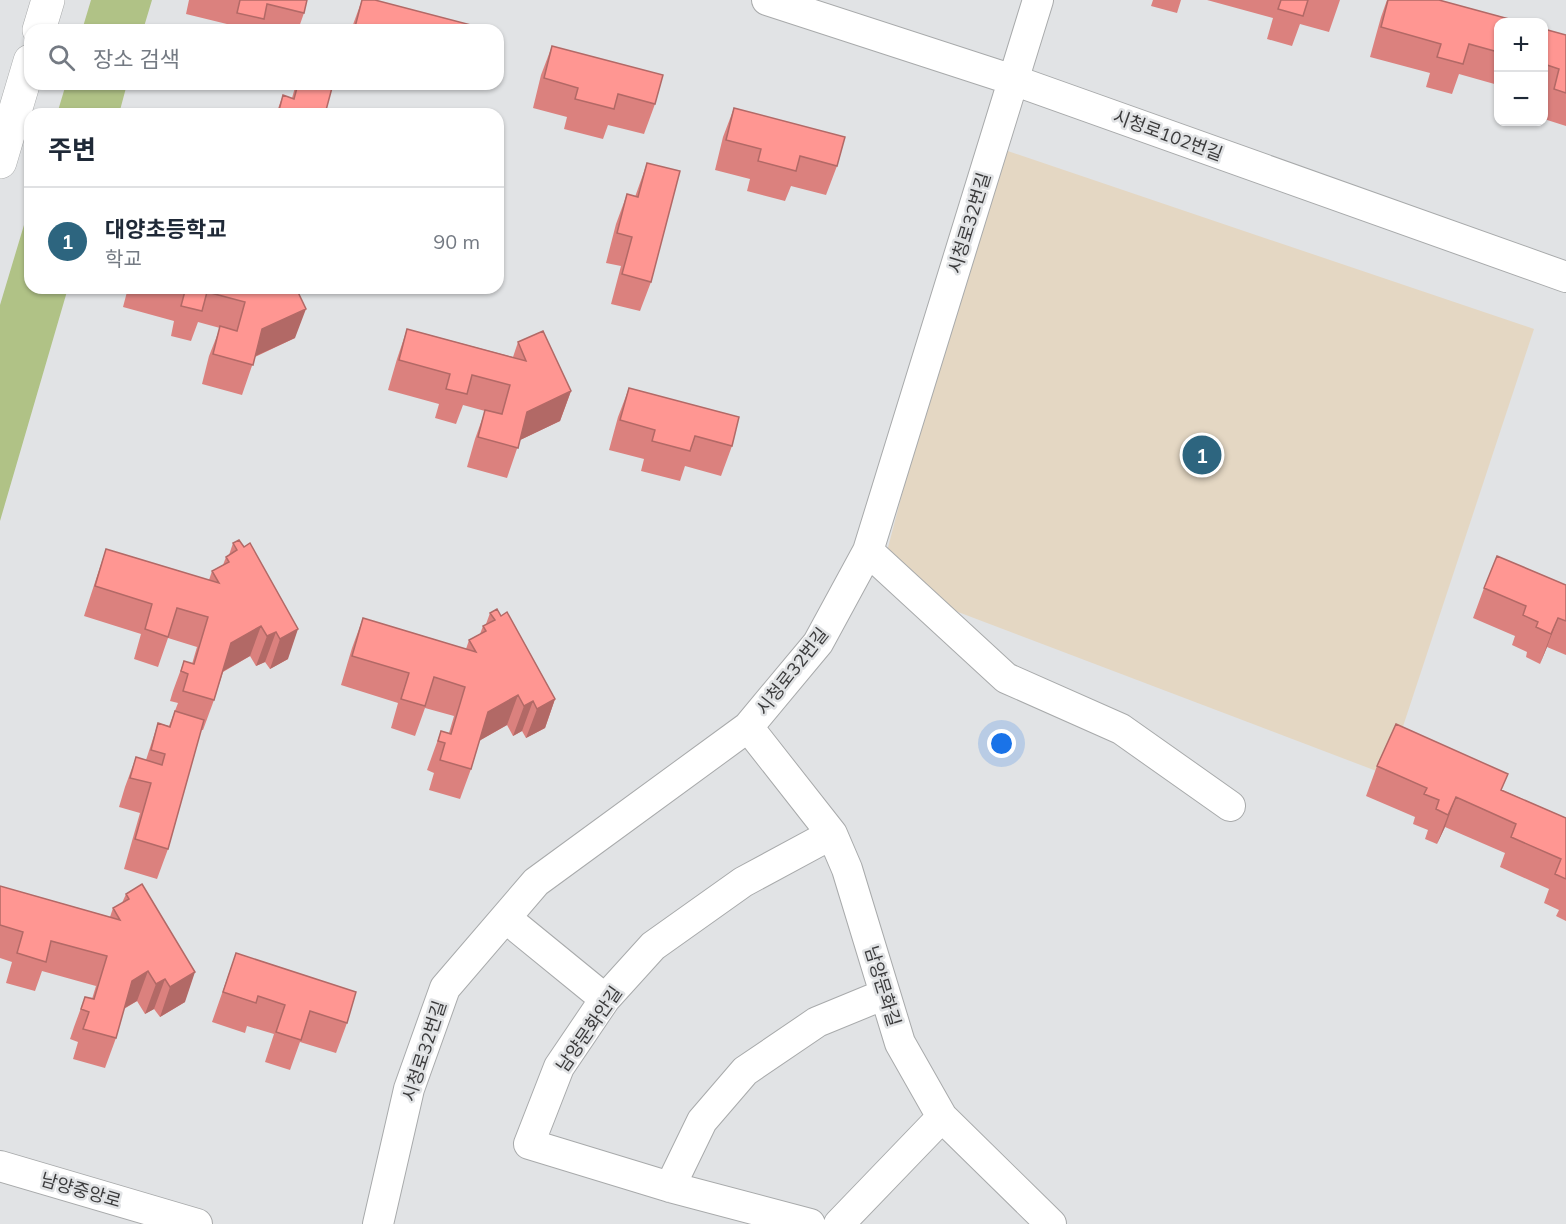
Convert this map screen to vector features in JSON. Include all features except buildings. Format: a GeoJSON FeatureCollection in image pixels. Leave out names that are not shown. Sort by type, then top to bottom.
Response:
{"type":"FeatureCollection","features":[{"type":"Feature","properties":{"kind":"main road"},"geometry":{"type":"LineString","coordinates":[[41,24],[48,0]]}},
{"type":"Feature","properties":{"kind":"main road"},"geometry":{"type":"LineString","coordinates":[[0,162],[24,82]]}},
{"type":"Feature","properties":{"kind":"street","name":"시청로102번길"},"geometry":{"type":"LineString","coordinates":[[767,0],[1012,80],[1566,277]]}},
{"type":"Feature","properties":{"kind":"street","name":"시청로32번길"},"geometry":{"type":"LineString","coordinates":[[378,1224],[409,1089],[445,988],[507,919],[536,882],[748,727],[818,642],[868,551],[1038,0]]}},
{"type":"Feature","properties":{"kind":"street"},"geometry":{"type":"LineString","coordinates":[[868,551],[1006,678],[1121,729],[1230,806]]}},
{"type":"Feature","properties":{"kind":"street","name":"남양문화길"},"geometry":{"type":"LineString","coordinates":[[748,727],[832,834],[847,869],[900,1043],[942,1117],[1051,1224]]}},
{"type":"Feature","properties":{"kind":"street","name":"남양문화안길"},"geometry":{"type":"LineString","coordinates":[[810,1224],[529,1144],[560,1067],[605,999],[653,946],[743,882],[832,834]]}},
{"type":"Feature","properties":{"kind":"street"},"geometry":{"type":"LineString","coordinates":[[507,919],[605,999]]}},
{"type":"Feature","properties":{"kind":"street"},"geometry":{"type":"LineString","coordinates":[[670,1186],[702,1120],[745,1071],[817,1022],[885,994]]}},
{"type":"Feature","properties":{"kind":"street"},"geometry":{"type":"LineString","coordinates":[[839,1224],[942,1117]]}},
{"type":"Feature","properties":{"kind":"street","name":"남양중앙로"},"geometry":{"type":"LineString","coordinates":[[0,1166],[197,1224]]}},
{"type":"Feature","properties":{"kind":"shaded area"},"geometry":{"type":"Polygon","coordinates":[[[993,146],[1534,329],[1387,775],[879,582],[993,146]]]}},
{"type":"Feature","properties":{"kind":"green space"},"geometry":{"type":"Polygon","coordinates":[[[91,0],[152,0],[145,24],[84,24],[91,0]]]}},
{"type":"Feature","properties":{"kind":"green space"},"geometry":{"type":"Polygon","coordinates":[[[64,90],[125,90],[121,108],[59,108],[64,90]]]}},
{"type":"Feature","properties":{"kind":"green space"},"geometry":{"type":"Polygon","coordinates":[[[24,225],[24,294],[66,294],[0,521],[0,305],[24,225]]]}},
{"type":"Feature","properties":{"kind":"place","name":"대양초등학교"},"geometry":{"type":"Point","coordinates":[1202,455]}}]}
